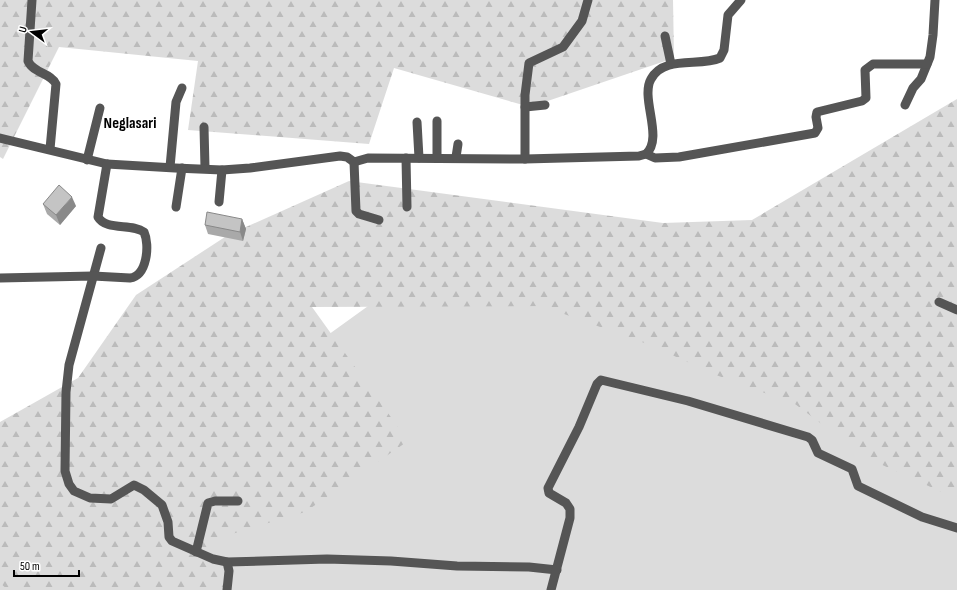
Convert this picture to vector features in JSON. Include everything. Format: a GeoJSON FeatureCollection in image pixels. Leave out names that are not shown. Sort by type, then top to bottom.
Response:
{"type":"FeatureCollection","features":[{"type":"Feature","properties":{"kind":"street"},"geometry":{"type":"LineString","coordinates":[[32,0],[29,63],[55,81],[56,84],[50,149]]}},
{"type":"Feature","properties":{"kind":"street"},"geometry":{"type":"LineString","coordinates":[[525,159],[525,80],[529,63],[563,47],[582,21],[588,0]]}},
{"type":"Feature","properties":{"kind":"street"},"geometry":{"type":"LineString","coordinates":[[646,154],[650,151],[652,141],[648,90],[650,80],[657,72],[671,64],[720,58],[724,50],[728,15],[741,0]]}},
{"type":"Feature","properties":{"kind":"street"},"geometry":{"type":"LineString","coordinates":[[905,105],[913,88],[921,79],[927,64],[933,35],[935,0]]}},
{"type":"Feature","properties":{"kind":"street"},"geometry":{"type":"LineString","coordinates":[[665,36],[671,64]]}},
{"type":"Feature","properties":{"kind":"street"},"geometry":{"type":"LineString","coordinates":[[354,162],[368,158],[437,157],[525,159],[630,156],[646,154],[655,158],[674,158],[809,134],[817,130],[815,114],[817,112],[862,102],[866,98],[865,70],[868,66],[873,64],[927,64]]}},
{"type":"Feature","properties":{"kind":"street"},"geometry":{"type":"LineString","coordinates":[[170,167],[176,102],[182,88]]}},
{"type":"Feature","properties":{"kind":"street"},"geometry":{"type":"LineString","coordinates":[[525,107],[545,105]]}},
{"type":"Feature","properties":{"kind":"street"},"geometry":{"type":"LineString","coordinates":[[87,160],[100,108]]}},
{"type":"Feature","properties":{"kind":"street"},"geometry":{"type":"LineString","coordinates":[[437,121],[437,157]]}},
{"type":"Feature","properties":{"kind":"street"},"geometry":{"type":"LineString","coordinates":[[417,122],[419,158]]}},
{"type":"Feature","properties":{"kind":"street"},"geometry":{"type":"LineString","coordinates":[[204,127],[205,168]]}},
{"type":"Feature","properties":{"kind":"street"},"geometry":{"type":"LineString","coordinates":[[0,138],[107,164],[222,170],[250,168],[340,156],[347,157],[354,162]]}},
{"type":"Feature","properties":{"kind":"street"},"geometry":{"type":"LineString","coordinates":[[456,158],[458,144]]}},
{"type":"Feature","properties":{"kind":"street"},"geometry":{"type":"LineString","coordinates":[[406,158],[407,208]]}},
{"type":"Feature","properties":{"kind":"street"},"geometry":{"type":"LineString","coordinates":[[354,162],[356,210],[359,214],[379,220]]}},
{"type":"Feature","properties":{"kind":"street"},"geometry":{"type":"LineString","coordinates":[[0,278],[93,276],[135,277],[140,273],[146,254],[146,239],[142,231],[105,224],[98,217],[107,164]]}},
{"type":"Feature","properties":{"kind":"street"},"geometry":{"type":"LineString","coordinates":[[176,207],[182,168]]}},
{"type":"Feature","properties":{"kind":"street"},"geometry":{"type":"LineString","coordinates":[[219,202],[222,170]]}},
{"type":"Feature","properties":{"kind":"street"},"geometry":{"type":"LineString","coordinates":[[101,248],[69,365],[66,392],[65,471],[69,484],[74,491],[79,494],[98,499],[111,499],[120,495],[131,486],[137,486],[162,505],[168,522],[169,537],[172,541],[213,559],[227,562],[328,559],[391,561],[457,566],[529,567],[557,570]]}},
{"type":"Feature","properties":{"kind":"street"},"geometry":{"type":"LineString","coordinates":[[939,302],[957,310]]}},
{"type":"Feature","properties":{"kind":"street"},"geometry":{"type":"LineString","coordinates":[[551,590],[557,570],[570,509],[566,503],[549,493],[548,488],[579,427],[597,384],[603,380],[688,401],[808,437],[813,442],[818,453],[852,469],[858,486],[922,517],[957,528]]}},
{"type":"Feature","properties":{"kind":"street"},"geometry":{"type":"LineString","coordinates":[[203,495],[208,505]]}},
{"type":"Feature","properties":{"kind":"street"},"geometry":{"type":"LineString","coordinates":[[196,552],[208,505],[212,501],[238,501]]}},
{"type":"Feature","properties":{"kind":"street"},"geometry":{"type":"LineString","coordinates":[[227,562],[229,571],[227,590]]}},
{"type":"Feature","properties":{"kind":"green space"},"geometry":{"type":"Polygon","coordinates":[[[0,0],[673,0],[674,58],[530,107],[394,68],[369,144],[188,130],[198,61],[59,47],[3,159],[0,157],[0,0]]]}},
{"type":"Feature","properties":{"kind":"green space"},"geometry":{"type":"Polygon","coordinates":[[[957,99],[957,499],[867,458],[795,404],[716,375],[650,345],[542,306],[312,307],[408,441],[305,512],[205,542],[235,590],[8,590],[0,583],[0,422],[78,378],[136,295],[228,235],[349,181],[663,223],[752,220],[957,99]]]}},
{"type":"Feature","properties":{"kind":"green space"},"geometry":{"type":"Polygon","coordinates":[[[475,229],[957,435],[957,590],[0,590],[0,530],[271,376],[475,229]]]}},
{"type":"Feature","properties":{"kind":"building"},"geometry":{"type":"Polygon","coordinates":[[[59,185],[72,197],[56,215],[43,204],[59,185]]]}},
{"type":"Feature","properties":{"kind":"building"},"geometry":{"type":"Polygon","coordinates":[[[207,212],[242,219],[240,232],[205,225],[207,212]]]}},
{"type":"Feature","properties":{"kind":"district","name":"Neglasari"},"geometry":{"type":"Point","coordinates":[130,123]}}]}
